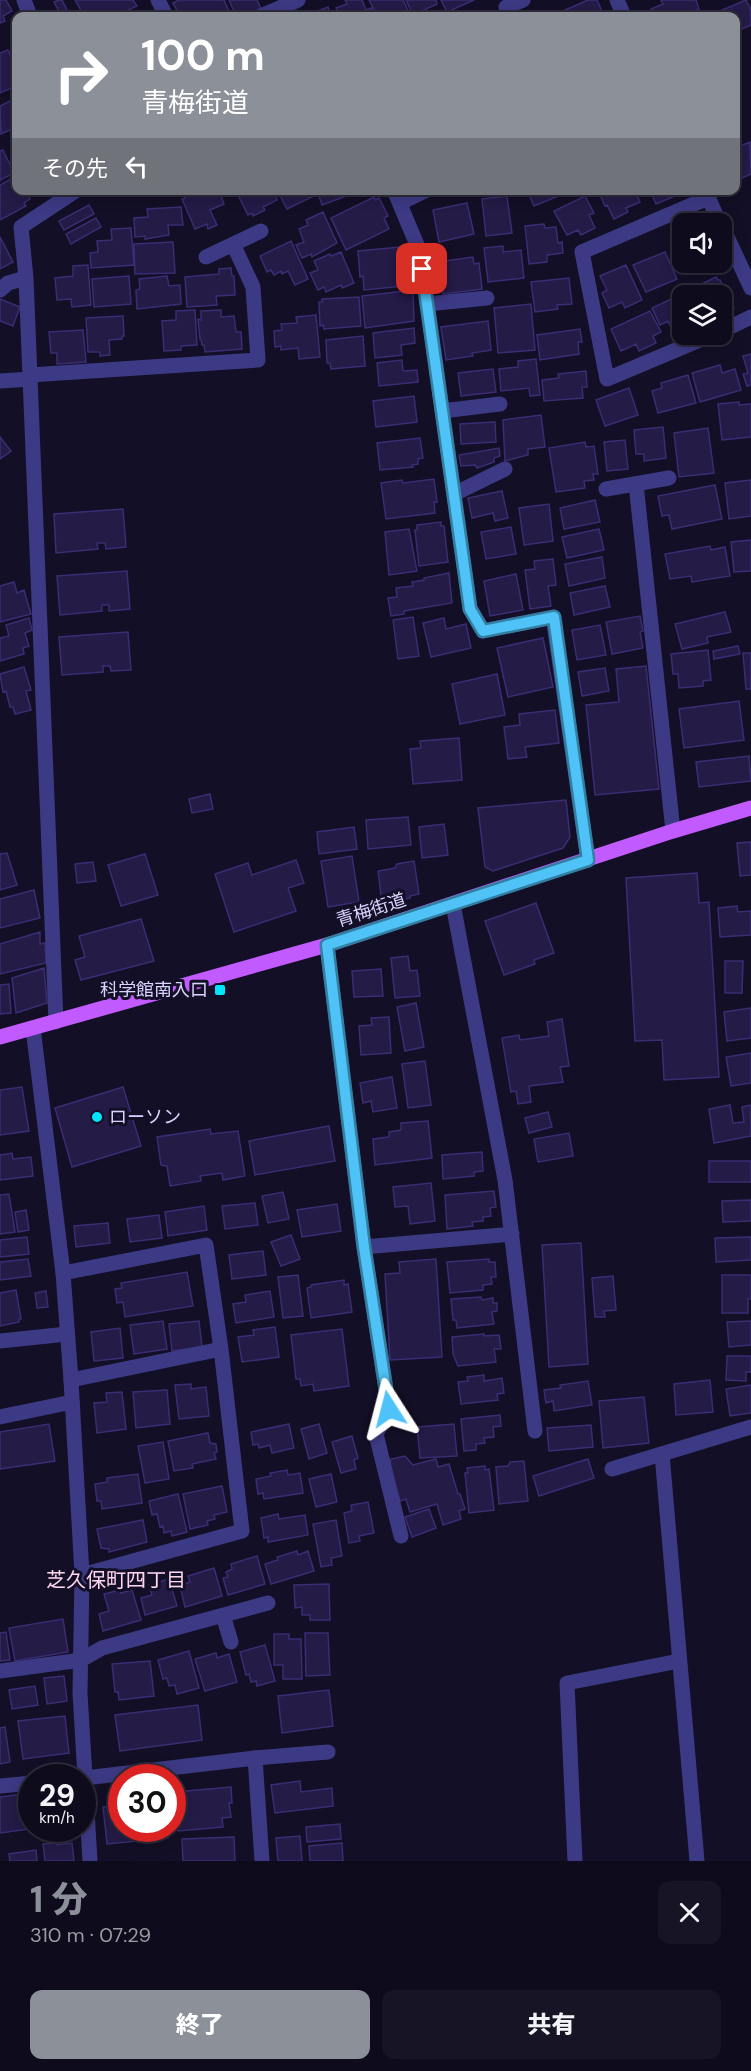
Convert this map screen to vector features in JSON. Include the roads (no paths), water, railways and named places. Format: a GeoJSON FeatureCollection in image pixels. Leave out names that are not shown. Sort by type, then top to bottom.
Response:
{"type":"FeatureCollection","features":[{"type":"Feature","properties":{"kind":"main road","name":"青梅街道"},"geometry":{"type":"LineString","coordinates":[[0,1037],[327,945],[673,831],[751,808]]}},
{"type":"Feature","properties":{"kind":"street"},"geometry":{"type":"LineString","coordinates":[[270,12],[298,0]]}},
{"type":"Feature","properties":{"kind":"street"},"geometry":{"type":"LineString","coordinates":[[508,12],[506,7],[523,0]]}},
{"type":"Feature","properties":{"kind":"street"},"geometry":{"type":"LineString","coordinates":[[56,1022],[31,377],[21,227],[70,195]]}},
{"type":"Feature","properties":{"kind":"street"},"geometry":{"type":"LineString","coordinates":[[688,345],[607,379],[582,252],[704,195]]}},
{"type":"Feature","properties":{"kind":"street"},"geometry":{"type":"LineString","coordinates":[[706,195],[715,213]]}},
{"type":"Feature","properties":{"kind":"street"},"geometry":{"type":"LineString","coordinates":[[397,197],[420,252],[470,609],[483,631],[554,617],[588,860]]}},
{"type":"Feature","properties":{"kind":"street"},"geometry":{"type":"LineString","coordinates":[[206,257],[261,231]]}},
{"type":"Feature","properties":{"kind":"street"},"geometry":{"type":"LineString","coordinates":[[0,381],[258,360],[253,287],[233,244]]}},
{"type":"Feature","properties":{"kind":"street"},"geometry":{"type":"LineString","coordinates":[[732,248],[751,288]]}},
{"type":"Feature","properties":{"kind":"street"},"geometry":{"type":"LineString","coordinates":[[0,290],[8,283],[26,278]]}},
{"type":"Feature","properties":{"kind":"street"},"geometry":{"type":"LineString","coordinates":[[427,304],[487,298]]}},
{"type":"Feature","properties":{"kind":"street"},"geometry":{"type":"LineString","coordinates":[[732,327],[751,317]]}},
{"type":"Feature","properties":{"kind":"street"},"geometry":{"type":"LineString","coordinates":[[442,411],[500,404]]}},
{"type":"Feature","properties":{"kind":"street"},"geometry":{"type":"LineString","coordinates":[[454,494],[506,469]]}},
{"type":"Feature","properties":{"kind":"street"},"geometry":{"type":"LineString","coordinates":[[606,489],[669,478]]}},
{"type":"Feature","properties":{"kind":"street"},"geometry":{"type":"LineString","coordinates":[[636,484],[673,831]]}},
{"type":"Feature","properties":{"kind":"street"},"geometry":{"type":"LineString","coordinates":[[453,904],[503,1168],[535,1431]]}},
{"type":"Feature","properties":{"kind":"street"},"geometry":{"type":"LineString","coordinates":[[327,945],[364,1247],[389,1409],[376,1434],[401,1536]]}},
{"type":"Feature","properties":{"kind":"street"},"geometry":{"type":"LineString","coordinates":[[33,1028],[63,1273],[71,1380],[82,1575],[80,1693],[83,1764]]}},
{"type":"Feature","properties":{"kind":"street"},"geometry":{"type":"LineString","coordinates":[[364,1247],[512,1234]]}},
{"type":"Feature","properties":{"kind":"street"},"geometry":{"type":"LineString","coordinates":[[63,1273],[206,1245],[221,1349],[242,1531],[82,1575]]}},
{"type":"Feature","properties":{"kind":"street"},"geometry":{"type":"LineString","coordinates":[[0,1341],[67,1334]]}},
{"type":"Feature","properties":{"kind":"street"},"geometry":{"type":"LineString","coordinates":[[71,1380],[221,1349]]}},
{"type":"Feature","properties":{"kind":"street"},"geometry":{"type":"LineString","coordinates":[[0,1418],[72,1402]]}},
{"type":"Feature","properties":{"kind":"street"},"geometry":{"type":"LineString","coordinates":[[612,1469],[751,1428]]}},
{"type":"Feature","properties":{"kind":"street"},"geometry":{"type":"LineString","coordinates":[[662,1454],[697,1861]]}},
{"type":"Feature","properties":{"kind":"street"},"geometry":{"type":"LineString","coordinates":[[0,1671],[81,1660],[102,1648],[268,1603]]}},
{"type":"Feature","properties":{"kind":"street"},"geometry":{"type":"LineString","coordinates":[[223,1615],[231,1642]]}},
{"type":"Feature","properties":{"kind":"street"},"geometry":{"type":"LineString","coordinates":[[575,1861],[567,1683],[679,1661]]}},
{"type":"Feature","properties":{"kind":"street"},"geometry":{"type":"LineString","coordinates":[[96,1777],[328,1752]]}},
{"type":"Feature","properties":{"kind":"street"},"geometry":{"type":"LineString","coordinates":[[255,1758],[262,1861]]}},
{"type":"Feature","properties":{"kind":"street"},"geometry":{"type":"LineString","coordinates":[[0,1786],[18,1784]]}},
{"type":"Feature","properties":{"kind":"street"},"geometry":{"type":"LineString","coordinates":[[89,1842],[90,1861]]}},
{"type":"Feature","properties":{"kind":"place","name":"科学館南入口"},"geometry":{"type":"Point","coordinates":[220,990]}},
{"type":"Feature","properties":{"kind":"place","name":"ローソン"},"geometry":{"type":"Point","coordinates":[97,1117]}},
{"type":"Feature","properties":{"kind":"district","name":"芝久保町四丁目"},"geometry":{"type":"Point","coordinates":[116,1580]}}]}
